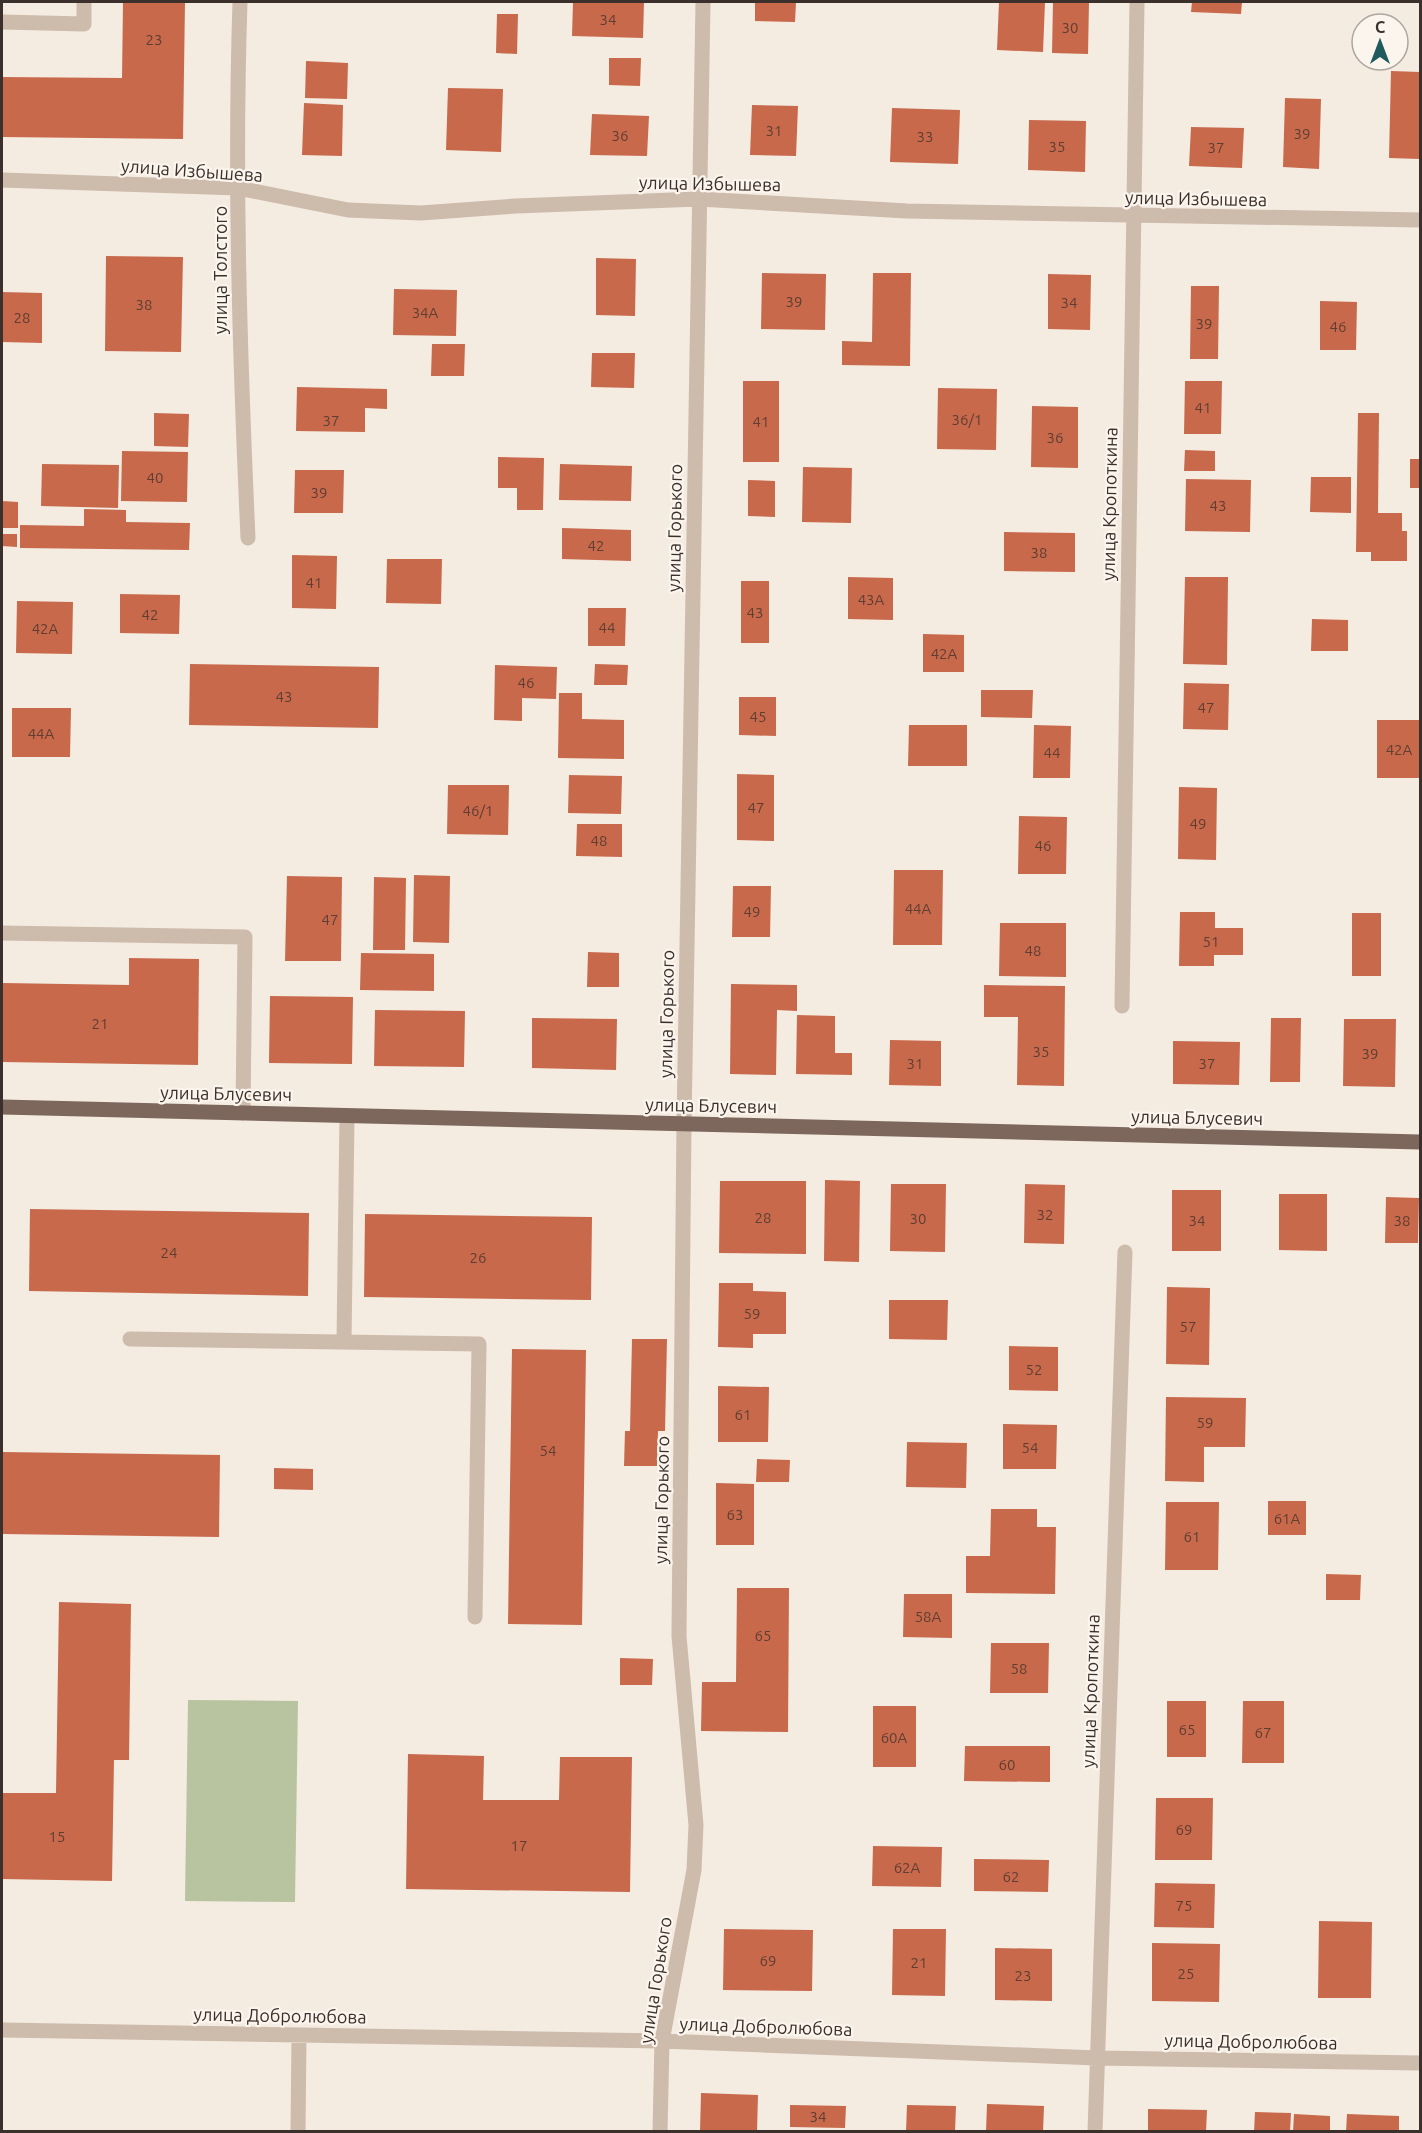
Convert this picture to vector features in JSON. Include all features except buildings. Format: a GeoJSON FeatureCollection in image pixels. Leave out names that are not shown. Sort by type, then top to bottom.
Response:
{"type":"FeatureCollection","features":[{"type":"Feature","properties":{"kind":"main road","name":"улица Блусевич"},"geometry":{"type":"LineString","coordinates":[[2,1107],[1420,1142]]}},
{"type":"Feature","properties":{"kind":"street"},"geometry":{"type":"LineString","coordinates":[[2,22],[84,24],[84,2]]}},
{"type":"Feature","properties":{"kind":"street","name":"улица Толстого"},"geometry":{"type":"LineString","coordinates":[[240,2],[238,188],[240,352],[248,538]]}},
{"type":"Feature","properties":{"kind":"street","name":"улица Горького"},"geometry":{"type":"LineString","coordinates":[[660,2132],[663,2041],[694,1870],[696,1825],[679,1636],[684,1124],[703,2]]}},
{"type":"Feature","properties":{"kind":"street","name":"улица Кропоткина"},"geometry":{"type":"LineString","coordinates":[[1122,1006],[1132,216],[1137,2]]}},
{"type":"Feature","properties":{"kind":"street","name":"улица Избышева"},"geometry":{"type":"LineString","coordinates":[[2,180],[238,188],[348,210],[421,213],[516,206],[699,199],[907,211],[1420,220]]}},
{"type":"Feature","properties":{"kind":"street"},"geometry":{"type":"LineString","coordinates":[[2,933],[245,937],[243,1113]]}},
{"type":"Feature","properties":{"kind":"street"},"geometry":{"type":"LineString","coordinates":[[344,1342],[347,1116]]}},
{"type":"Feature","properties":{"kind":"street","name":"улица Кропоткина"},"geometry":{"type":"LineString","coordinates":[[1095,2132],[1125,1252]]}},
{"type":"Feature","properties":{"kind":"street"},"geometry":{"type":"LineString","coordinates":[[130,1339],[479,1344],[475,1617]]}},
{"type":"Feature","properties":{"kind":"street","name":"улица Добролюбова"},"geometry":{"type":"LineString","coordinates":[[2,2030],[663,2041],[1097,2058],[1420,2063]]}},
{"type":"Feature","properties":{"kind":"street"},"geometry":{"type":"LineString","coordinates":[[298,2132],[299,2035]]}},
{"type":"Feature","properties":{"kind":"green space"},"geometry":{"type":"Polygon","coordinates":[[[188,1700],[298,1701],[295,1902],[185,1901],[188,1700]]]}}]}
